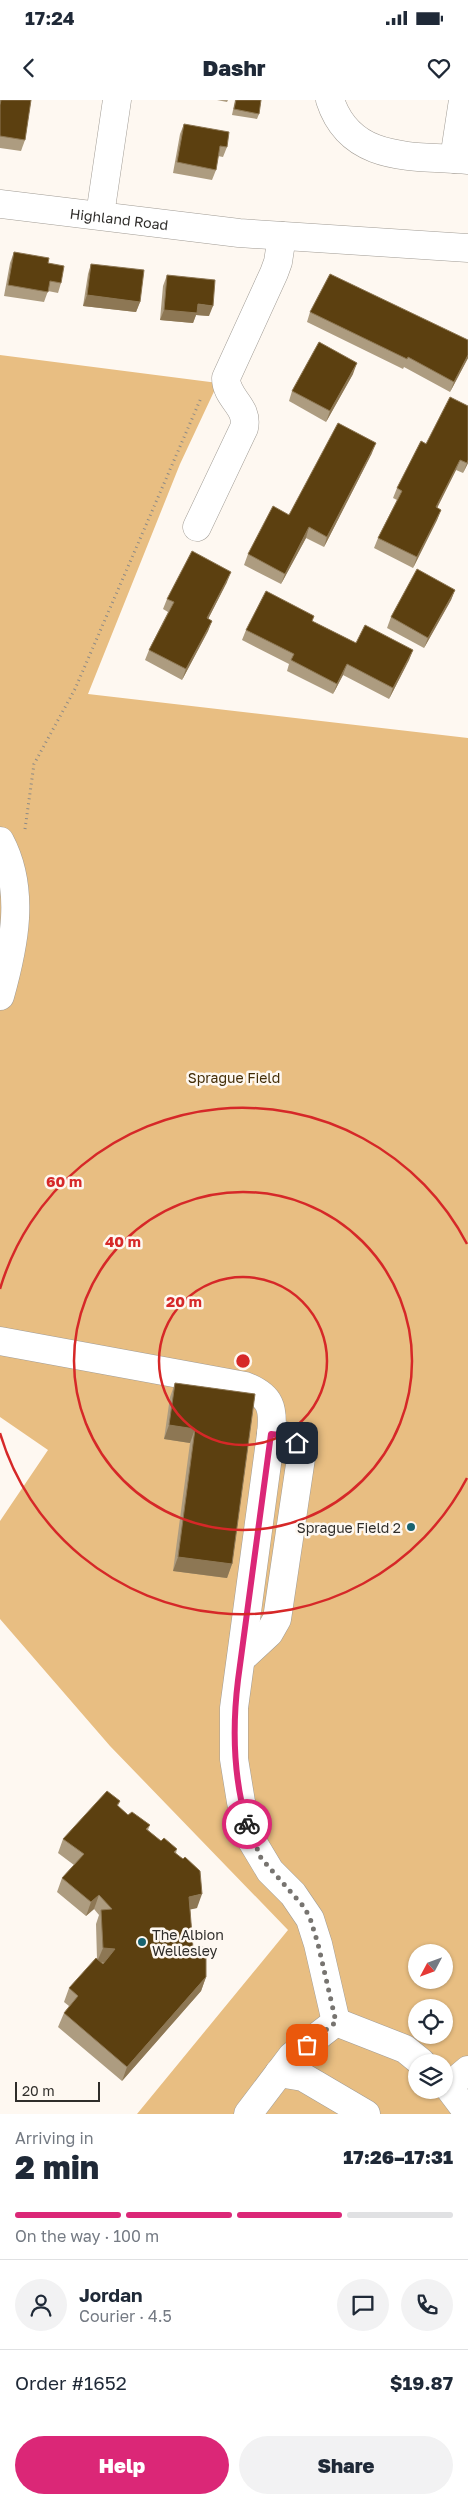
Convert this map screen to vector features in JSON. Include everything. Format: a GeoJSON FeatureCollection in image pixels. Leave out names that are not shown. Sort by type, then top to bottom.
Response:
{"type":"FeatureCollection","features":[{"type":"Feature","properties":{"kind":"street"},"geometry":{"type":"LineString","coordinates":[[100,215],[117,100]]}},
{"type":"Feature","properties":{"kind":"street"},"geometry":{"type":"LineString","coordinates":[[330,100],[341,122],[350,134],[373,150],[461,160],[463,100]]}},
{"type":"Feature","properties":{"kind":"street","name":"Highland Road"},"geometry":{"type":"LineString","coordinates":[[0,204],[239,233],[468,248]]}},
{"type":"Feature","properties":{"kind":"street"},"geometry":{"type":"LineString","coordinates":[[197,527],[244,428],[244,413],[229,392],[226,378],[274,273],[282,236]]}},
{"type":"Feature","properties":{"kind":"street"},"geometry":{"type":"LineString","coordinates":[[0,841],[11,869],[16,910],[15,930],[0,996]]}},
{"type":"Feature","properties":{"kind":"street"},"geometry":{"type":"LineString","coordinates":[[0,1341],[245,1386],[260,1393],[270,1406],[273,1415],[271,1434],[293,1438],[297,1443],[301,1458],[277,1619],[269,1632],[242,1658],[233,1735],[234,1759],[246,1823],[261,1858],[304,1907],[310,1918],[336,2022]]}},
{"type":"Feature","properties":{"kind":"street"},"geometry":{"type":"LineString","coordinates":[[336,2022],[405,2049],[412,2054]]}},
{"type":"Feature","properties":{"kind":"street"},"geometry":{"type":"LineString","coordinates":[[248,2114],[292,2056],[336,2022]]}},
{"type":"Feature","properties":{"kind":"street"},"geometry":{"type":"LineString","coordinates":[[279,2073],[303,2077],[366,2114]]}},
{"type":"Feature","properties":{"kind":"street"},"geometry":{"type":"LineString","coordinates":[[454,2079],[468,2113]]}},
{"type":"Feature","properties":{"kind":"path"},"geometry":{"type":"LineString","coordinates":[[11,869],[20,859],[34,764],[75,690],[202,397]]}},
{"type":"Feature","properties":{"kind":"green space","name":"Sprague Field"},"geometry":{"type":"Polygon","coordinates":[[[0,355],[218,383],[180,464],[88,694],[468,738],[468,2114],[137,2114],[288,1930],[110,1746],[0,1619],[0,1521],[48,1450],[0,1417],[0,355]]]}},
{"type":"Feature","properties":{"kind":"building"},"geometry":{"type":"Polygon","coordinates":[[[1,100],[31,100],[25,140],[0,136],[1,100]]]}},
{"type":"Feature","properties":{"kind":"building"},"geometry":{"type":"Polygon","coordinates":[[[236,100],[261,100],[259,114],[234,109],[236,100]]]}},
{"type":"Feature","properties":{"kind":"building"},"geometry":{"type":"Polygon","coordinates":[[[184,124],[229,132],[227,147],[220,146],[216,170],[177,162],[184,124]]]}},
{"type":"Feature","properties":{"kind":"building"},"geometry":{"type":"Polygon","coordinates":[[[14,252],[49,258],[48,263],[64,266],[61,283],[50,281],[48,292],[8,285],[14,252]]]}},
{"type":"Feature","properties":{"kind":"building"},"geometry":{"type":"Polygon","coordinates":[[[91,264],[144,270],[140,302],[87,295],[91,264]]]}},
{"type":"Feature","properties":{"kind":"building"},"geometry":{"type":"Polygon","coordinates":[[[330,274],[468,340],[468,355],[454,382],[408,357],[407,359],[310,312],[330,274]]]}},
{"type":"Feature","properties":{"kind":"building"},"geometry":{"type":"Polygon","coordinates":[[[167,275],[215,280],[213,306],[198,304],[197,313],[164,310],[167,275]]]}},
{"type":"Feature","properties":{"kind":"building"},"geometry":{"type":"Polygon","coordinates":[[[319,342],[357,363],[330,411],[292,391],[319,342]]]}},
{"type":"Feature","properties":{"kind":"building"},"geometry":{"type":"Polygon","coordinates":[[[450,397],[468,406],[468,460],[467,463],[460,460],[436,507],[441,510],[417,557],[378,538],[402,491],[397,488],[421,441],[426,444],[450,397]]]}},
{"type":"Feature","properties":{"kind":"building"},"geometry":{"type":"Polygon","coordinates":[[[338,423],[376,443],[327,537],[309,527],[285,574],[248,554],[273,506],[289,515],[338,423]]]}},
{"type":"Feature","properties":{"kind":"building"},"geometry":{"type":"Polygon","coordinates":[[[192,551],[231,572],[207,618],[212,621],[186,669],[149,650],[174,602],[167,599],[192,551]]]}},
{"type":"Feature","properties":{"kind":"building"},"geometry":{"type":"Polygon","coordinates":[[[417,569],[455,590],[428,638],[391,617],[417,569]]]}},
{"type":"Feature","properties":{"kind":"building"},"geometry":{"type":"Polygon","coordinates":[[[266,591],[314,616],[312,621],[356,643],[365,625],[413,650],[393,688],[347,664],[337,684],[291,660],[294,654],[246,630],[266,591]]]}},
{"type":"Feature","properties":{"kind":"building"},"geometry":{"type":"Polygon","coordinates":[[[175,1383],[255,1394],[232,1564],[178,1557],[195,1429],[169,1425],[175,1383]]]}},
{"type":"Feature","properties":{"kind":"building","name":"The Albion Wellesley"},"geometry":{"type":"Polygon","coordinates":[[[107,1791],[120,1801],[117,1805],[128,1815],[132,1812],[150,1825],[146,1829],[161,1841],[164,1838],[177,1849],[174,1852],[183,1859],[185,1857],[200,1871],[202,1894],[189,1897],[193,1948],[206,1947],[206,1977],[127,2067],[64,2013],[78,1996],[69,1988],[96,1958],[103,1964],[115,1949],[103,1948],[101,1910],[112,1909],[99,1895],[91,1902],[62,1878],[84,1854],[63,1839],[107,1791]]]}},
{"type":"Feature","properties":{"kind":"way so far"},"geometry":{"type":"LineString","coordinates":[[247,1824],[252,1841],[261,1858],[270,1871],[304,1907],[310,1918],[318,1944],[336,2022],[307,2045]]}},
{"type":"Feature","properties":{"kind":"place","name":"Sprague Field 2"},"geometry":{"type":"Point","coordinates":[411,1527]}},
{"type":"Feature","properties":{"kind":"place","name":"The Albion Wellesley"},"geometry":{"type":"Point","coordinates":[142,1942]}},
{"type":"Feature","properties":{"kind":"route"},"geometry":{"type":"LineString","coordinates":[[247,1824],[234,1759],[234,1708],[271,1434],[283,1434],[293,1438],[297,1443]]}}]}
